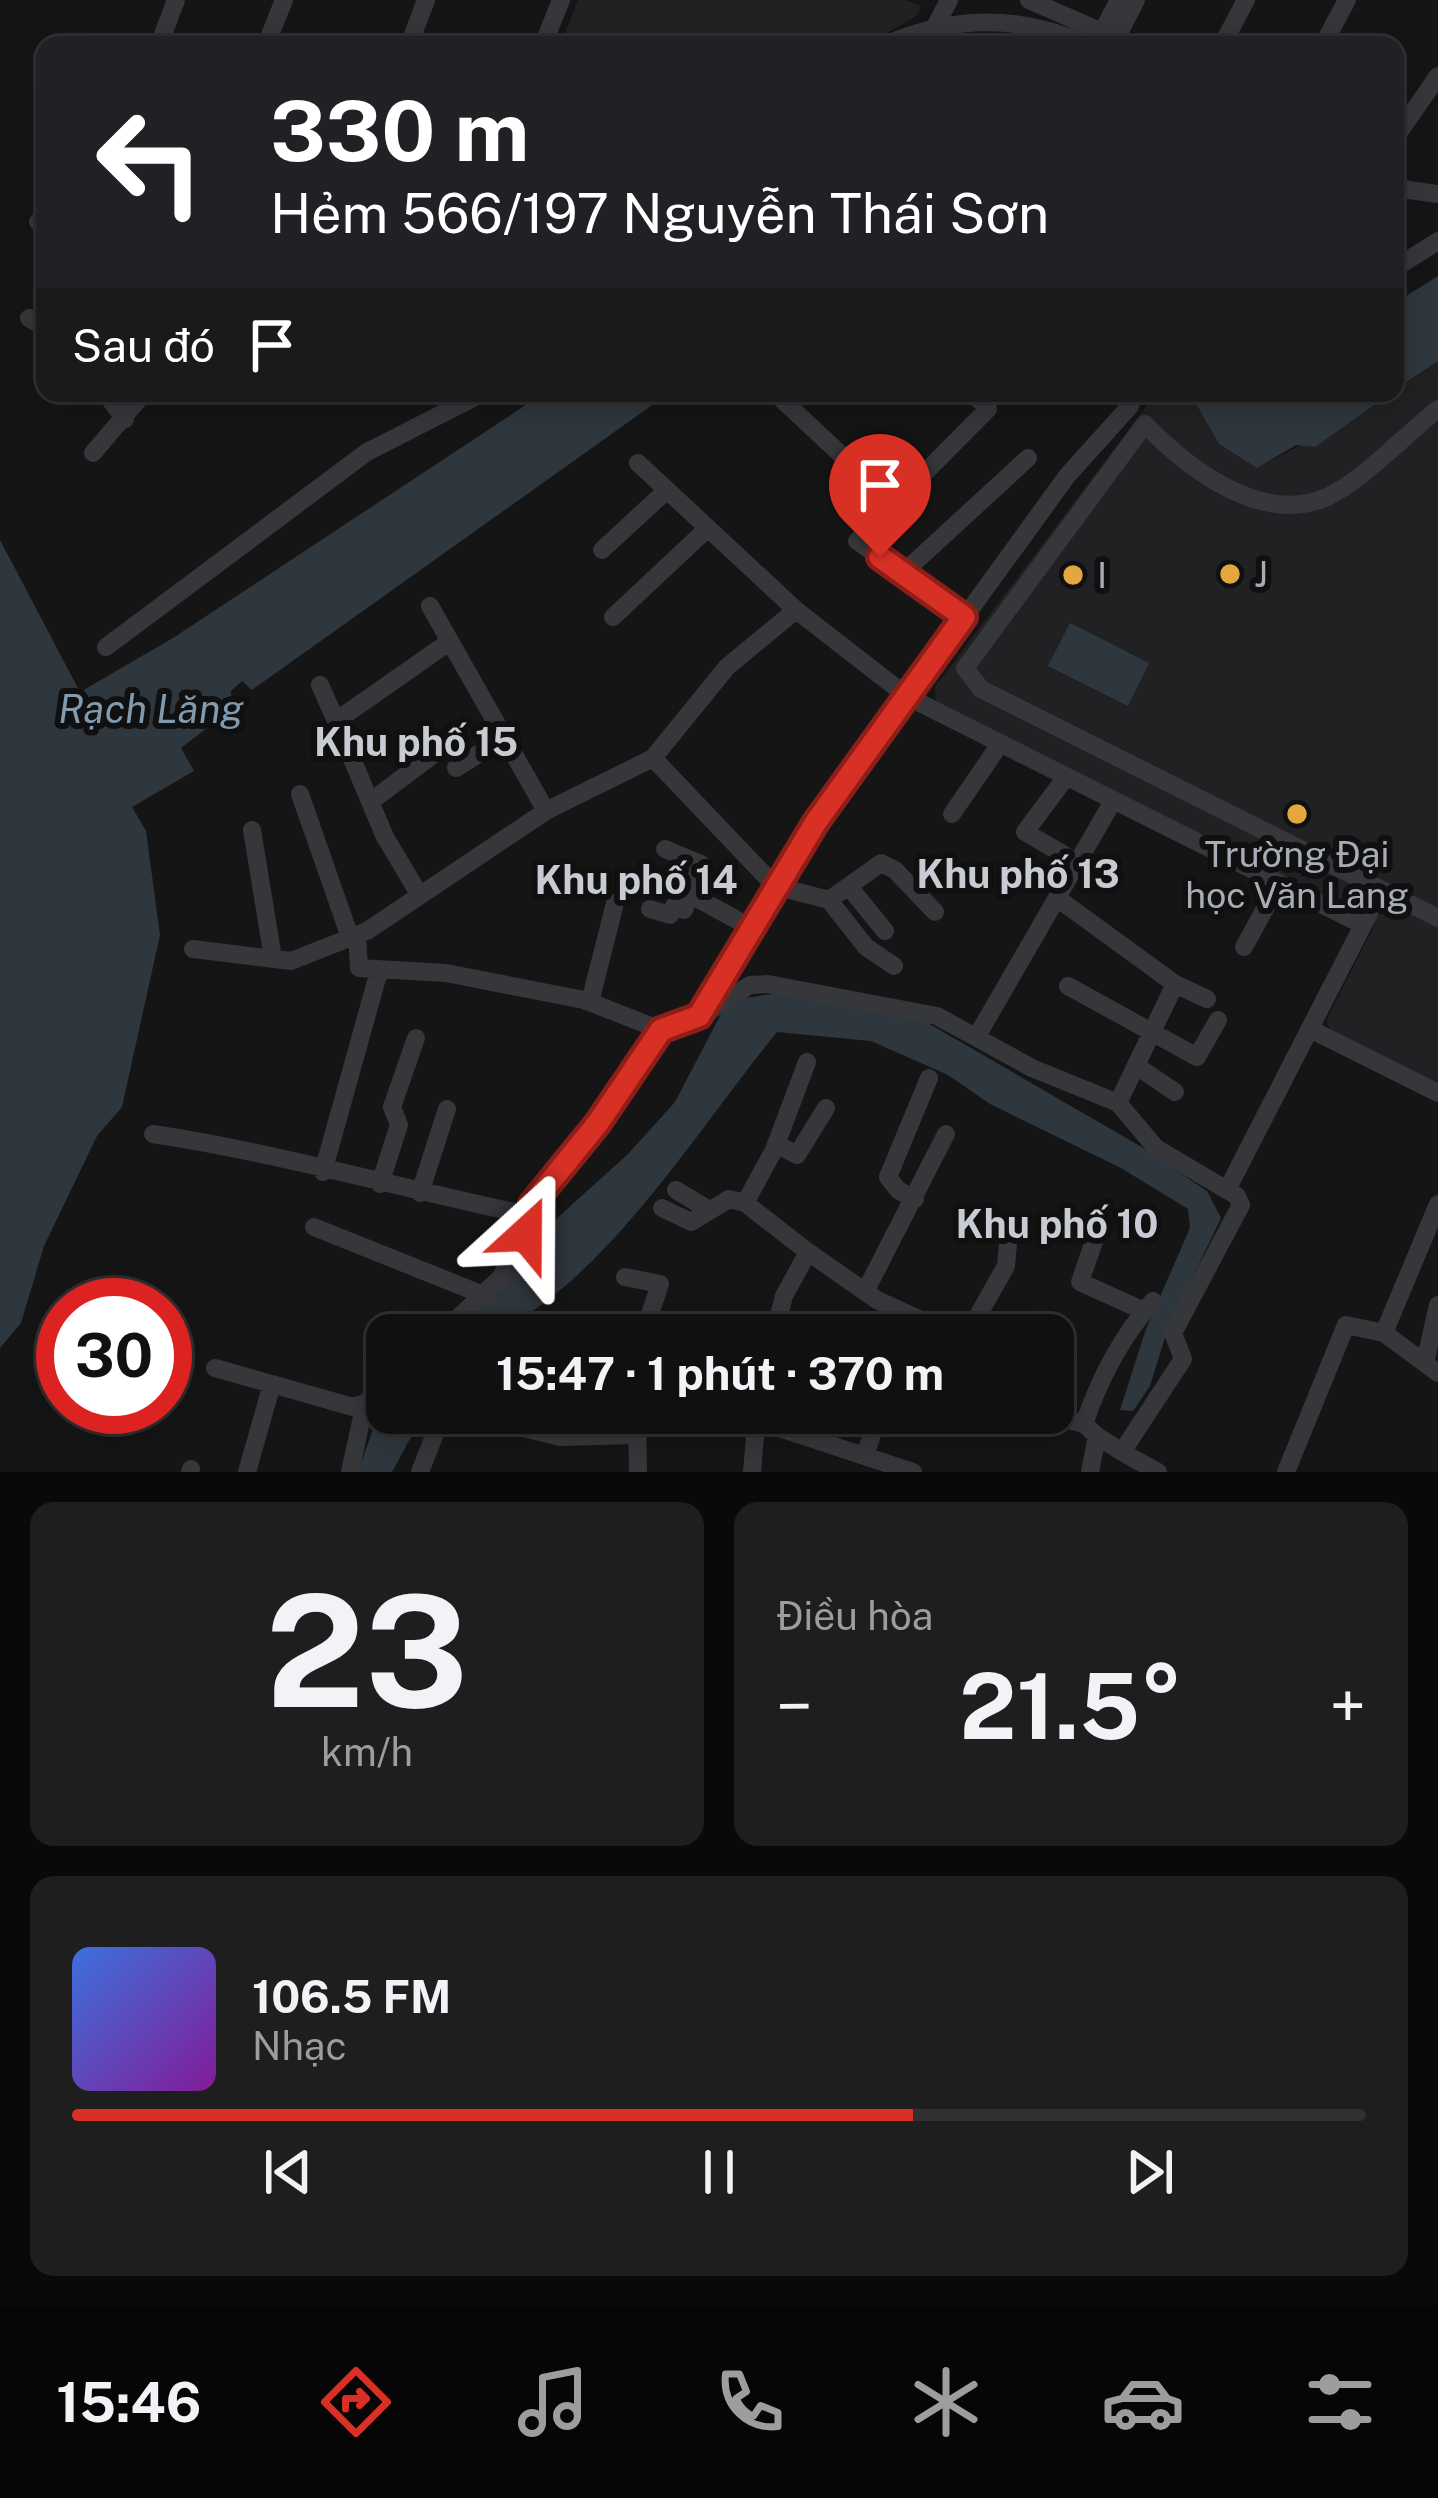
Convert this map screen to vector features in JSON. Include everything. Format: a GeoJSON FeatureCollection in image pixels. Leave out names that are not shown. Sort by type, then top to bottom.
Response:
{"type":"FeatureCollection","features":[{"type":"Feature","properties":{"kind":"street"},"geometry":{"type":"LineString","coordinates":[[162,36],[176,0]]}},
{"type":"Feature","properties":{"kind":"street"},"geometry":{"type":"LineString","coordinates":[[270,36],[284,0]]}},
{"type":"Feature","properties":{"kind":"street"},"geometry":{"type":"LineString","coordinates":[[412,36],[426,0]]}},
{"type":"Feature","properties":{"kind":"street"},"geometry":{"type":"LineString","coordinates":[[547,36],[561,0]]}},
{"type":"Feature","properties":{"kind":"street"},"geometry":{"type":"LineString","coordinates":[[935,26],[949,0]]}},
{"type":"Feature","properties":{"kind":"street"},"geometry":{"type":"LineString","coordinates":[[1029,0],[1102,32],[1119,0]]}},
{"type":"Feature","properties":{"kind":"street"},"geometry":{"type":"LineString","coordinates":[[1118,36],[1136,0]]}},
{"type":"Feature","properties":{"kind":"street"},"geometry":{"type":"LineString","coordinates":[[1227,36],[1246,0]]}},
{"type":"Feature","properties":{"kind":"street"},"geometry":{"type":"LineString","coordinates":[[1328,36],[1347,0]]}},
{"type":"Feature","properties":{"kind":"street"},"geometry":{"type":"LineString","coordinates":[[909,36],[935,26],[998,22],[1068,36]]}},
{"type":"Feature","properties":{"kind":"street"},"geometry":{"type":"LineString","coordinates":[[1404,124],[1438,76]]}},
{"type":"Feature","properties":{"kind":"street"},"geometry":{"type":"LineString","coordinates":[[1404,189],[1438,194]]}},
{"type":"Feature","properties":{"kind":"street"},"geometry":{"type":"LineString","coordinates":[[1404,262],[1438,241]]}},
{"type":"Feature","properties":{"kind":"street"},"geometry":{"type":"LineString","coordinates":[[112,402],[124,418]]}},
{"type":"Feature","properties":{"kind":"street"},"geometry":{"type":"LineString","coordinates":[[93,453],[137,402]]}},
{"type":"Feature","properties":{"kind":"street"},"geometry":{"type":"LineString","coordinates":[[106,647],[367,452],[465,402]]}},
{"type":"Feature","properties":{"kind":"street"},"geometry":{"type":"LineString","coordinates":[[785,402],[894,504]]}},
{"type":"Feature","properties":{"kind":"street"},"geometry":{"type":"LineString","coordinates":[[964,617],[857,541],[988,410],[980,402]]}},
{"type":"Feature","properties":{"kind":"street"},"geometry":{"type":"LineString","coordinates":[[699,1016],[775,886],[964,617],[1123,402]]}},
{"type":"Feature","properties":{"kind":"street"},"geometry":{"type":"LineString","coordinates":[[1438,410],[1326,497],[1278,504],[1217,482],[1145,424],[965,668],[981,689],[1438,918]]}},
{"type":"Feature","properties":{"kind":"street"},"geometry":{"type":"LineString","coordinates":[[903,573],[1028,458]]}},
{"type":"Feature","properties":{"kind":"street"},"geometry":{"type":"LineString","coordinates":[[638,463],[796,610],[908,697],[1363,925]]}},
{"type":"Feature","properties":{"kind":"street"},"geometry":{"type":"LineString","coordinates":[[602,550],[667,490]]}},
{"type":"Feature","properties":{"kind":"street"},"geometry":{"type":"LineString","coordinates":[[613,617],[708,528]]}},
{"type":"Feature","properties":{"kind":"street"},"geometry":{"type":"LineString","coordinates":[[430,606],[546,812]]}},
{"type":"Feature","properties":{"kind":"street"},"geometry":{"type":"LineString","coordinates":[[193,949],[291,961],[354,936],[546,812],[653,758],[727,667],[796,610]]}},
{"type":"Feature","properties":{"kind":"street"},"geometry":{"type":"LineString","coordinates":[[336,722],[448,642]]}},
{"type":"Feature","properties":{"kind":"street"},"geometry":{"type":"LineString","coordinates":[[320,685],[370,802],[418,894]]}},
{"type":"Feature","properties":{"kind":"street"},"geometry":{"type":"LineString","coordinates":[[456,768],[504,738]]}},
{"type":"Feature","properties":{"kind":"street"},"geometry":{"type":"LineString","coordinates":[[952,814],[1000,744]]}},
{"type":"Feature","properties":{"kind":"street"},"geometry":{"type":"LineString","coordinates":[[370,802],[438,751]]}},
{"type":"Feature","properties":{"kind":"street"},"geometry":{"type":"LineString","coordinates":[[653,758],[775,886],[829,901],[866,947],[894,966]]}},
{"type":"Feature","properties":{"kind":"street"},"geometry":{"type":"LineString","coordinates":[[1066,777],[1025,832],[1078,863]]}},
{"type":"Feature","properties":{"kind":"street"},"geometry":{"type":"LineString","coordinates":[[300,794],[354,936],[359,968],[446,973],[590,1002],[661,1030]]}},
{"type":"Feature","properties":{"kind":"street"},"geometry":{"type":"LineString","coordinates":[[977,1036],[1113,801]]}},
{"type":"Feature","properties":{"kind":"street"},"geometry":{"type":"LineString","coordinates":[[252,830],[273,958]]}},
{"type":"Feature","properties":{"kind":"street"},"geometry":{"type":"LineString","coordinates":[[650,909],[670,915],[674,906],[684,910],[701,864],[665,849]]}},
{"type":"Feature","properties":{"kind":"street"},"geometry":{"type":"LineString","coordinates":[[829,901],[881,863],[896,870],[935,912]]}},
{"type":"Feature","properties":{"kind":"street"},"geometry":{"type":"LineString","coordinates":[[1244,947],[1279,883]]}},
{"type":"Feature","properties":{"kind":"street"},"geometry":{"type":"LineString","coordinates":[[850,888],[885,931]]}},
{"type":"Feature","properties":{"kind":"street"},"geometry":{"type":"LineString","coordinates":[[1227,1190],[1382,890]]}},
{"type":"Feature","properties":{"kind":"street"},"geometry":{"type":"LineString","coordinates":[[691,895],[751,927]]}},
{"type":"Feature","properties":{"kind":"street"},"geometry":{"type":"LineString","coordinates":[[1058,898],[1175,984],[1207,999]]}},
{"type":"Feature","properties":{"kind":"street"},"geometry":{"type":"LineString","coordinates":[[590,1002],[615,903]]}},
{"type":"Feature","properties":{"kind":"street"},"geometry":{"type":"LineString","coordinates":[[323,1172],[380,971]]}},
{"type":"Feature","properties":{"kind":"street"},"geometry":{"type":"LineString","coordinates":[[465,1314],[485,1297],[516,1255],[528,1215],[661,1030],[699,1016],[737,990],[768,983],[912,1009],[977,1036],[1032,1068],[1118,1103],[1156,1148],[1227,1190],[1241,1205],[1173,1333],[1184,1359],[1122,1452]]}},
{"type":"Feature","properties":{"kind":"street"},"geometry":{"type":"LineString","coordinates":[[1118,1103],[1175,984]]}},
{"type":"Feature","properties":{"kind":"street"},"geometry":{"type":"LineString","coordinates":[[1068,986],[1197,1057],[1218,1020]]}},
{"type":"Feature","properties":{"kind":"street"},"geometry":{"type":"LineString","coordinates":[[1310,1028],[1438,1093]]}},
{"type":"Feature","properties":{"kind":"street"},"geometry":{"type":"LineString","coordinates":[[380,1184],[399,1125],[392,1107],[416,1038]]}},
{"type":"Feature","properties":{"kind":"street"},"geometry":{"type":"LineString","coordinates":[[746,1203],[776,1144],[807,1062]]}},
{"type":"Feature","properties":{"kind":"street"},"geometry":{"type":"LineString","coordinates":[[1138,1067],[1175,1092]]}},
{"type":"Feature","properties":{"kind":"street"},"geometry":{"type":"LineString","coordinates":[[915,1198],[898,1190],[888,1177],[929,1078]]}},
{"type":"Feature","properties":{"kind":"street"},"geometry":{"type":"LineString","coordinates":[[776,1144],[797,1156],[826,1108]]}},
{"type":"Feature","properties":{"kind":"street"},"geometry":{"type":"LineString","coordinates":[[421,1193],[447,1109]]}},
{"type":"Feature","properties":{"kind":"street"},"geometry":{"type":"LineString","coordinates":[[153,1134],[238,1147],[323,1172],[528,1215]]}},
{"type":"Feature","properties":{"kind":"street"},"geometry":{"type":"LineString","coordinates":[[865,1292],[946,1134]]}},
{"type":"Feature","properties":{"kind":"street"},"geometry":{"type":"LineString","coordinates":[[676,1190],[710,1210]]}},
{"type":"Feature","properties":{"kind":"street"},"geometry":{"type":"LineString","coordinates":[[662,1208],[684,1222],[729,1199],[746,1203],[865,1292],[907,1314]]}},
{"type":"Feature","properties":{"kind":"street"},"geometry":{"type":"LineString","coordinates":[[1384,1333],[1438,1204]]}},
{"type":"Feature","properties":{"kind":"street"},"geometry":{"type":"LineString","coordinates":[[979,1314],[1006,1266],[1010,1221]]}},
{"type":"Feature","properties":{"kind":"street"},"geometry":{"type":"LineString","coordinates":[[1090,1472],[1090,1430],[1104,1376],[1148,1306],[1080,1282],[1100,1224]]}},
{"type":"Feature","properties":{"kind":"street"},"geometry":{"type":"LineString","coordinates":[[314,1227],[485,1297]]}},
{"type":"Feature","properties":{"kind":"street"},"geometry":{"type":"LineString","coordinates":[[779,1314],[808,1252]]}},
{"type":"Feature","properties":{"kind":"street"},"geometry":{"type":"LineString","coordinates":[[625,1277],[660,1284],[650,1314]]}},
{"type":"Feature","properties":{"kind":"street"},"geometry":{"type":"LineString","coordinates":[[1431,1368],[1438,1305]]}},
{"type":"Feature","properties":{"kind":"street"},"geometry":{"type":"LineString","coordinates":[[894,1314],[896,1309]]}},
{"type":"Feature","properties":{"kind":"street"},"geometry":{"type":"LineString","coordinates":[[1286,1472],[1346,1325],[1384,1333],[1431,1368]]}},
{"type":"Feature","properties":{"kind":"street"},"geometry":{"type":"LineString","coordinates":[[215,1368],[353,1407],[364,1403]]}},
{"type":"Feature","properties":{"kind":"street"},"geometry":{"type":"LineString","coordinates":[[247,1472],[272,1384]]}},
{"type":"Feature","properties":{"kind":"street"},"geometry":{"type":"LineString","coordinates":[[350,1472],[364,1403]]}},
{"type":"Feature","properties":{"kind":"street"},"geometry":{"type":"LineString","coordinates":[[1074,1424],[1159,1472]]}},
{"type":"Feature","properties":{"kind":"street"},"geometry":{"type":"LineString","coordinates":[[420,1472],[435,1434]]}},
{"type":"Feature","properties":{"kind":"street"},"geometry":{"type":"LineString","coordinates":[[548,1434],[636,1435],[638,1472]]}},
{"type":"Feature","properties":{"kind":"street"},"geometry":{"type":"LineString","coordinates":[[752,1472],[755,1434]]}},
{"type":"Feature","properties":{"kind":"street"},"geometry":{"type":"LineString","coordinates":[[805,1434],[913,1472]]}},
{"type":"Feature","properties":{"kind":"street"},"geometry":{"type":"LineString","coordinates":[[865,1456],[872,1434]]}},
{"type":"Feature","properties":{"kind":"shaded area"},"geometry":{"type":"Polygon","coordinates":[[[578,0],[905,0],[921,6],[918,15],[882,36],[564,36],[578,0]]]}},
{"type":"Feature","properties":{"kind":"shaded area","name":"Trường Đại học Văn Lang"},"geometry":{"type":"Polygon","coordinates":[[[1438,361],[1438,1087],[1333,1035],[1326,1021],[1375,924],[936,704],[935,687],[1149,402],[1195,402],[1219,444],[1257,468],[1380,402],[1404,402],[1404,385],[1438,361]]]}},
{"type":"Feature","properties":{"kind":"water"},"geometry":{"type":"Polygon","coordinates":[[[1438,276],[1438,361],[1404,384],[1404,297],[1438,276]]]}},
{"type":"Feature","properties":{"kind":"water","name":"Rạch Lăng"},"geometry":{"type":"Polygon","coordinates":[[[530,402],[656,402],[252,690],[242,681],[231,691],[232,709],[181,748],[194,771],[132,807],[146,831],[160,935],[122,1107],[97,1136],[44,1246],[21,1323],[0,1348],[0,540],[80,692],[173,638],[530,402]]]}},
{"type":"Feature","properties":{"kind":"water"},"geometry":{"type":"Polygon","coordinates":[[[1195,402],[1378,402],[1315,447],[1296,445],[1257,468],[1219,444],[1195,402]]]}},
{"type":"Feature","properties":{"kind":"water"},"geometry":{"type":"Polygon","coordinates":[[[1070,623],[1149,663],[1128,706],[1048,666],[1070,623]]]}},
{"type":"Feature","properties":{"kind":"water"},"geometry":{"type":"Polygon","coordinates":[[[778,993],[926,1022],[1140,1146],[1207,1191],[1221,1218],[1167,1331],[1150,1386],[1133,1411],[1120,1410],[1146,1329],[1190,1228],[1188,1209],[1121,1168],[990,1104],[948,1075],[871,1041],[777,1032],[649,1198],[575,1277],[527,1314],[476,1314],[525,1247],[628,1154],[675,1102],[721,1014],[746,998],[778,993]]]}},
{"type":"Feature","properties":{"kind":"water"},"geometry":{"type":"Polygon","coordinates":[[[371,1434],[413,1434],[392,1472],[358,1472],[371,1434]]]}},
{"type":"Feature","properties":{"kind":"place","name":"J"},"geometry":{"type":"Point","coordinates":[1230,574]}},
{"type":"Feature","properties":{"kind":"place","name":"I"},"geometry":{"type":"Point","coordinates":[1073,575]}},
{"type":"Feature","properties":{"kind":"place","name":"Trường Đại học Văn Lang"},"geometry":{"type":"Point","coordinates":[1297,814]}},
{"type":"Feature","properties":{"kind":"district","name":"Khu phố 15"},"geometry":{"type":"Point","coordinates":[416,742]}},
{"type":"Feature","properties":{"kind":"district","name":"Khu phố 13"},"geometry":{"type":"Point","coordinates":[1018,874]}},
{"type":"Feature","properties":{"kind":"district","name":"Khu phố 14"},"geometry":{"type":"Point","coordinates":[636,880]}},
{"type":"Feature","properties":{"kind":"district","name":"Khu phố 10"},"geometry":{"type":"Point","coordinates":[1057,1224]}},
{"type":"Feature","properties":{"kind":"route"},"geometry":{"type":"LineString","coordinates":[[526,1234],[532,1204],[598,1123],[661,1030],[699,1016],[816,822],[964,617],[880,557]]}}]}
